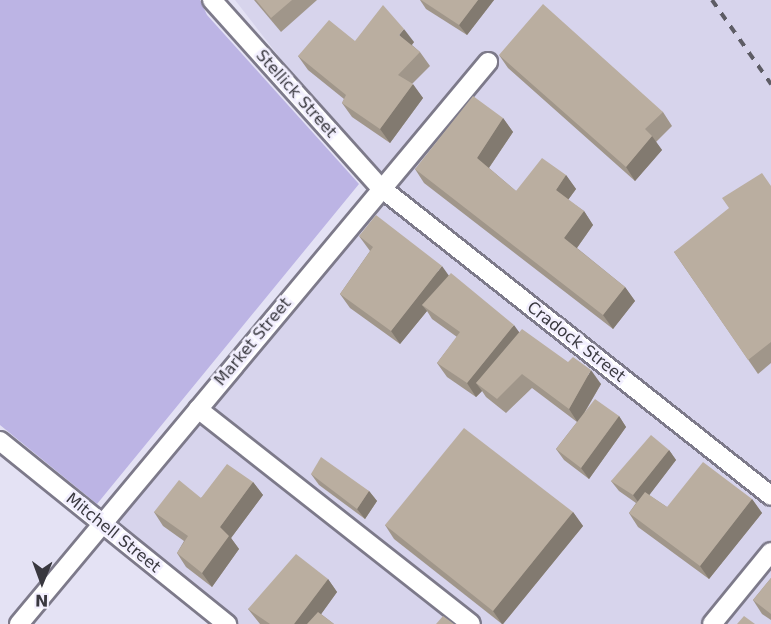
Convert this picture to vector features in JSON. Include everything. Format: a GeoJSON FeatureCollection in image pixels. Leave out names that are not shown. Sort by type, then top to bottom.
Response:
{"type":"FeatureCollection","features":[{"type":"Feature","properties":{"kind":"street","name":"Stellick Street"},"geometry":{"type":"LineString","coordinates":[[212,0],[380,187]]}},
{"type":"Feature","properties":{"kind":"street","name":"Market Street"},"geometry":{"type":"LineString","coordinates":[[19,624],[380,187],[488,62]]}},
{"type":"Feature","properties":{"kind":"street","name":"Cradock Street"},"geometry":{"type":"LineString","coordinates":[[380,187],[771,496]]}},
{"type":"Feature","properties":{"kind":"street"},"geometry":{"type":"LineString","coordinates":[[198,409],[471,624]]}},
{"type":"Feature","properties":{"kind":"street","name":"Mitchell Street"},"geometry":{"type":"LineString","coordinates":[[0,441],[102,526],[227,624]]}},
{"type":"Feature","properties":{"kind":"street"},"geometry":{"type":"LineString","coordinates":[[712,624],[771,552]]}},
{"type":"Feature","properties":{"kind":"shaded area"},"geometry":{"type":"Polygon","coordinates":[[[0,0],[200,0],[207,15],[359,184],[97,504],[0,425],[0,0]]]}},
{"type":"Feature","properties":{"kind":"shaded area"},"geometry":{"type":"Polygon","coordinates":[[[235,0],[771,0],[771,624],[227,624],[102,526],[380,187],[235,0]]]}},
{"type":"Feature","properties":{"kind":"building"},"geometry":{"type":"Polygon","coordinates":[[[256,0],[292,0],[271,18],[256,0]]]}},
{"type":"Feature","properties":{"kind":"building"},"geometry":{"type":"Polygon","coordinates":[[[421,0],[478,0],[459,25],[421,0]]]}},
{"type":"Feature","properties":{"kind":"building"},"geometry":{"type":"Polygon","coordinates":[[[543,4],[663,112],[645,129],[652,136],[626,167],[499,55],[543,4]]]}},
{"type":"Feature","properties":{"kind":"building"},"geometry":{"type":"Polygon","coordinates":[[[383,5],[404,29],[399,35],[420,52],[398,75],[413,84],[380,129],[342,103],[346,95],[298,56],[329,20],[355,41],[383,5]]]}},
{"type":"Feature","properties":{"kind":"building"},"geometry":{"type":"Polygon","coordinates":[[[473,96],[503,118],[477,158],[516,191],[542,158],[566,175],[556,190],[584,211],[564,238],[625,287],[603,315],[415,169],[473,96]]]}},
{"type":"Feature","properties":{"kind":"building"},"geometry":{"type":"Polygon","coordinates":[[[762,173],[771,186],[771,342],[748,360],[674,252],[729,208],[722,198],[762,173]]]}},
{"type":"Feature","properties":{"kind":"building"},"geometry":{"type":"Polygon","coordinates":[[[376,215],[442,266],[391,331],[340,294],[373,247],[359,236],[376,215]]]}},
{"type":"Feature","properties":{"kind":"building"},"geometry":{"type":"Polygon","coordinates":[[[451,273],[514,325],[467,383],[437,363],[460,332],[422,305],[451,273]]]}},
{"type":"Feature","properties":{"kind":"building"},"geometry":{"type":"Polygon","coordinates":[[[522,329],[568,362],[573,357],[591,370],[569,409],[522,374],[497,399],[476,383],[522,329]]]}},
{"type":"Feature","properties":{"kind":"building"},"geometry":{"type":"Polygon","coordinates":[[[595,399],[619,416],[581,468],[556,449],[595,399]]]}},
{"type":"Feature","properties":{"kind":"building"},"geometry":{"type":"Polygon","coordinates":[[[464,428],[573,512],[493,611],[385,525],[464,428]]]}},
{"type":"Feature","properties":{"kind":"building"},"geometry":{"type":"Polygon","coordinates":[[[651,435],[669,450],[633,495],[611,481],[651,435]]]}},
{"type":"Feature","properties":{"kind":"building"},"geometry":{"type":"Polygon","coordinates":[[[321,457],[369,491],[357,509],[311,474],[321,457]]]}},
{"type":"Feature","properties":{"kind":"building"},"geometry":{"type":"Polygon","coordinates":[[[703,462],[752,499],[700,566],[629,513],[645,492],[667,507],[703,462]]]}},
{"type":"Feature","properties":{"kind":"building"},"geometry":{"type":"Polygon","coordinates":[[[227,464],[253,482],[220,527],[229,536],[202,573],[177,553],[188,536],[154,512],[179,480],[201,498],[227,464]]]}},
{"type":"Feature","properties":{"kind":"building"},"geometry":{"type":"Polygon","coordinates":[[[296,554],[328,579],[294,624],[270,624],[248,609],[296,554]]]}},
{"type":"Feature","properties":{"kind":"building"},"geometry":{"type":"Polygon","coordinates":[[[771,578],[771,614],[753,600],[771,578]]]}},
{"type":"Feature","properties":{"kind":"building"},"geometry":{"type":"Polygon","coordinates":[[[318,612],[334,624],[307,624],[318,612]]]}},
{"type":"Feature","properties":{"kind":"building"},"geometry":{"type":"Polygon","coordinates":[[[443,616],[454,624],[436,624],[443,616]]]}},
{"type":"Feature","properties":{"kind":"building"},"geometry":{"type":"Polygon","coordinates":[[[744,616],[755,624],[737,624],[744,616]]]}},
{"type":"Feature","properties":{"kind":"railway"},"geometry":{"type":"LineString","coordinates":[[712,0],[771,84]]}}]}
